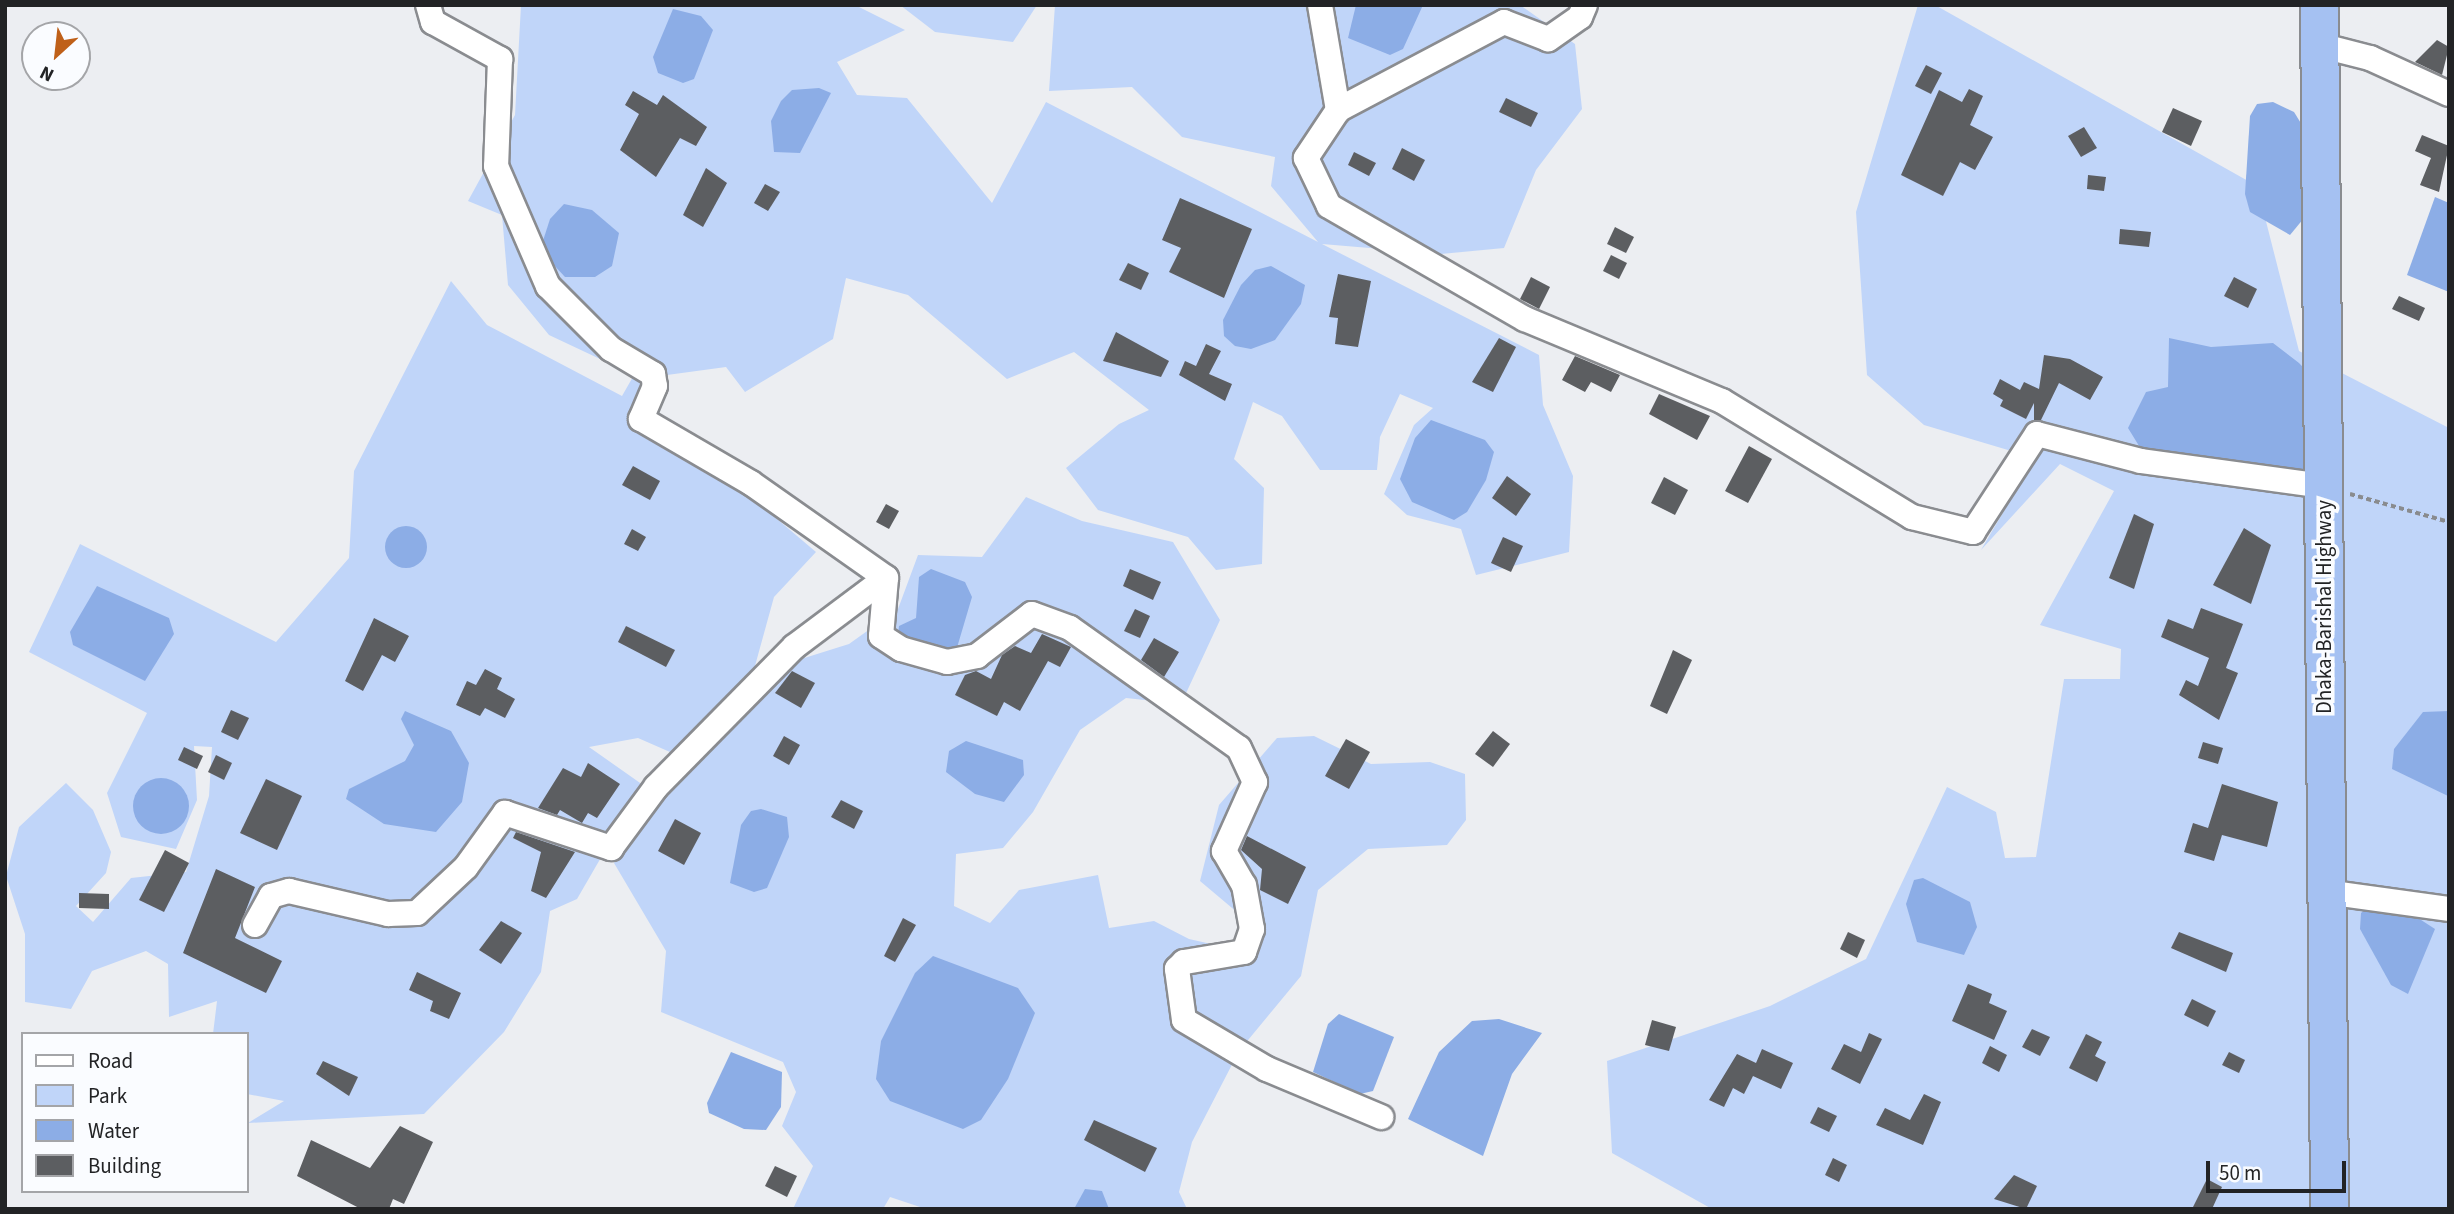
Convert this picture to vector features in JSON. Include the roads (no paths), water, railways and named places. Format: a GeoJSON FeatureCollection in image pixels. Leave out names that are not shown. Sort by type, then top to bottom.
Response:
{"type":"FeatureCollection","features":[{"type":"Feature","properties":{"kind":"highway","name":"Dhaka-Barishal Highway"},"geometry":{"type":"LineString","coordinates":[[2319,5],[2329,1209]]}},
{"type":"Feature","properties":{"kind":"street"},"geometry":{"type":"LineString","coordinates":[[428,5],[433,22],[500,59],[496,166],[548,286],[611,349],[653,374],[655,386],[641,419],[751,483],[886,578]]}},
{"type":"Feature","properties":{"kind":"street"},"geometry":{"type":"LineString","coordinates":[[1321,5],[1338,110]]}},
{"type":"Feature","properties":{"kind":"street"},"geometry":{"type":"LineString","coordinates":[[1585,5],[1580,17],[1548,39],[1504,22],[1338,110],[1307,158],[1329,206],[1525,319],[1723,401],[1912,517],[1973,532],[2037,434],[2141,461],[2323,486]]}},
{"type":"Feature","properties":{"kind":"street"},"geometry":{"type":"LineString","coordinates":[[2319,45],[2370,58],[2449,94]]}},
{"type":"Feature","properties":{"kind":"street"},"geometry":{"type":"LineString","coordinates":[[255,925],[271,896],[289,891],[388,914],[417,913],[466,867],[505,813],[611,848],[656,787],[794,647],[886,578]]}},
{"type":"Feature","properties":{"kind":"street"},"geometry":{"type":"LineString","coordinates":[[886,578],[881,636],[901,649],[947,662],[977,656],[1032,614],[1070,628],[1239,748],[1255,782],[1224,850],[1244,885],[1252,929],[1244,952],[1184,962],[1177,970],[1184,1020],[1267,1069],[1381,1117]]}},
{"type":"Feature","properties":{"kind":"street"},"geometry":{"type":"LineString","coordinates":[[2326,892],[2449,909]]}},
{"type":"Feature","properties":{"kind":"water"},"geometry":{"type":"Polygon","coordinates":[[[1356,5],[1423,5],[1403,49],[1390,55],[1348,38],[1356,5]]]}},
{"type":"Feature","properties":{"kind":"water"},"geometry":{"type":"Polygon","coordinates":[[[673,9],[701,16],[713,30],[694,79],[683,83],[658,73],[653,57],[673,9]]]}},
{"type":"Feature","properties":{"kind":"water"},"geometry":{"type":"Polygon","coordinates":[[[819,88],[831,93],[800,153],[774,152],[771,121],[781,101],[792,90],[819,88]]]}},
{"type":"Feature","properties":{"kind":"water"},"geometry":{"type":"Polygon","coordinates":[[[2273,102],[2294,112],[2315,146],[2309,212],[2290,235],[2250,212],[2245,194],[2250,116],[2257,104],[2273,102]]]}},
{"type":"Feature","properties":{"kind":"water"},"geometry":{"type":"Polygon","coordinates":[[[2435,197],[2449,203],[2449,292],[2407,275],[2435,197]]]}},
{"type":"Feature","properties":{"kind":"water"},"geometry":{"type":"Polygon","coordinates":[[[564,204],[592,210],[619,233],[612,266],[595,277],[565,277],[540,250],[550,219],[564,204]]]}},
{"type":"Feature","properties":{"kind":"water"},"geometry":{"type":"Polygon","coordinates":[[[1271,266],[1305,285],[1301,304],[1275,340],[1251,349],[1235,346],[1224,336],[1223,320],[1241,285],[1255,270],[1271,266]]]}},
{"type":"Feature","properties":{"kind":"water"},"geometry":{"type":"Polygon","coordinates":[[[2169,338],[2211,347],[2273,343],[2299,363],[2318,383],[2320,477],[2144,454],[2128,428],[2146,392],[2168,387],[2169,338]]]}},
{"type":"Feature","properties":{"kind":"water"},"geometry":{"type":"Polygon","coordinates":[[[1431,420],[1485,440],[1494,452],[1486,480],[1467,512],[1454,520],[1412,502],[1400,479],[1415,438],[1431,420]]]}},
{"type":"Feature","properties":{"kind":"water"},"geometry":{"type":"Polygon","coordinates":[[[406,526],[421,532],[427,547],[421,562],[406,568],[391,562],[385,547],[391,532],[406,526]]]}},
{"type":"Feature","properties":{"kind":"water"},"geometry":{"type":"Polygon","coordinates":[[[931,569],[965,582],[972,597],[956,651],[942,656],[898,634],[899,626],[916,618],[919,577],[931,569]]]}},
{"type":"Feature","properties":{"kind":"water"},"geometry":{"type":"Polygon","coordinates":[[[97,586],[169,618],[174,634],[145,681],[73,645],[70,632],[97,586]]]}},
{"type":"Feature","properties":{"kind":"water"},"geometry":{"type":"Polygon","coordinates":[[[405,711],[451,731],[469,763],[462,802],[436,832],[384,824],[346,799],[349,789],[405,761],[414,745],[401,719],[405,711]]]}},
{"type":"Feature","properties":{"kind":"water"},"geometry":{"type":"Polygon","coordinates":[[[2449,711],[2448,796],[2392,769],[2394,749],[2423,712],[2449,711]]]}},
{"type":"Feature","properties":{"kind":"water"},"geometry":{"type":"Polygon","coordinates":[[[966,741],[1023,760],[1024,775],[1004,802],[975,794],[946,772],[949,751],[966,741]]]}},
{"type":"Feature","properties":{"kind":"water"},"geometry":{"type":"Polygon","coordinates":[[[156,778],[166,778],[181,786],[187,795],[187,817],[181,826],[166,834],[156,834],[138,822],[133,811],[133,801],[145,783],[156,778]]]}},
{"type":"Feature","properties":{"kind":"water"},"geometry":{"type":"Polygon","coordinates":[[[761,809],[787,817],[789,837],[767,888],[754,892],[730,883],[741,825],[751,811],[761,809]]]}},
{"type":"Feature","properties":{"kind":"water"},"geometry":{"type":"Polygon","coordinates":[[[1923,878],[1970,902],[1977,927],[1964,955],[1917,942],[1906,904],[1914,880],[1923,878]]]}},
{"type":"Feature","properties":{"kind":"water"},"geometry":{"type":"Polygon","coordinates":[[[2373,903],[2401,907],[2435,929],[2408,994],[2391,985],[2360,929],[2361,913],[2373,903]]]}},
{"type":"Feature","properties":{"kind":"water"},"geometry":{"type":"Polygon","coordinates":[[[933,956],[1018,988],[1035,1013],[1008,1079],[981,1120],[963,1129],[890,1101],[876,1079],[881,1041],[915,973],[933,956]]]}},
{"type":"Feature","properties":{"kind":"water"},"geometry":{"type":"Polygon","coordinates":[[[1339,1014],[1394,1037],[1373,1091],[1360,1094],[1313,1072],[1328,1024],[1339,1014]]]}},
{"type":"Feature","properties":{"kind":"water"},"geometry":{"type":"Polygon","coordinates":[[[1499,1019],[1542,1033],[1512,1074],[1483,1156],[1408,1119],[1439,1052],[1472,1021],[1499,1019]]]}},
{"type":"Feature","properties":{"kind":"water"},"geometry":{"type":"Polygon","coordinates":[[[731,1052],[782,1072],[781,1107],[766,1130],[744,1129],[709,1113],[707,1103],[731,1052]]]}},
{"type":"Feature","properties":{"kind":"water"},"geometry":{"type":"Polygon","coordinates":[[[1085,1189],[1102,1191],[1109,1209],[1074,1209],[1085,1189]]]}}]}
